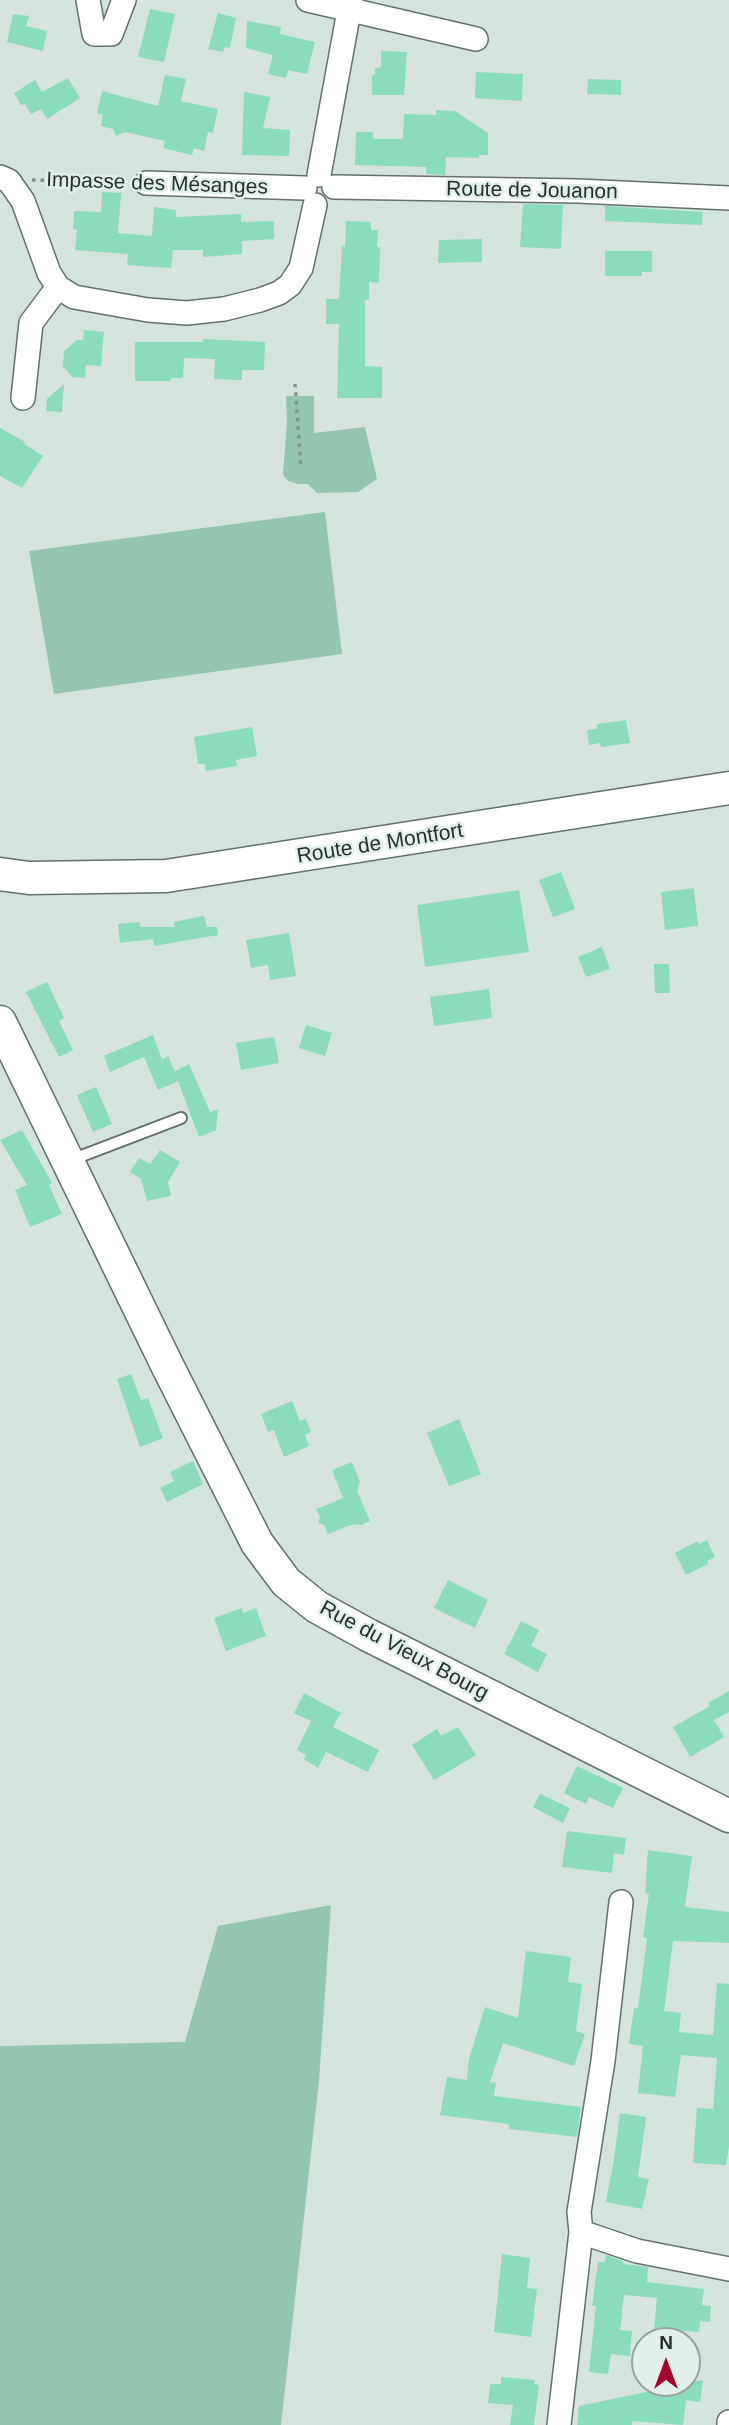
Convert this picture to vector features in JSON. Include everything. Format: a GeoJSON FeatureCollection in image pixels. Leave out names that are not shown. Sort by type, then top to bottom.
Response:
{"type":"FeatureCollection","features":[{"type":"Feature","properties":{"kind":"street"},"geometry":{"type":"LineString","coordinates":[[88,0],[93,34],[111,34],[124,0]]}},
{"type":"Feature","properties":{"kind":"street"},"geometry":{"type":"LineString","coordinates":[[308,0],[351,5],[476,39]]}},
{"type":"Feature","properties":{"kind":"street"},"geometry":{"type":"LineString","coordinates":[[5,179],[23,201],[49,273],[58,287],[74,297],[148,310],[187,313],[224,309],[260,300],[290,285],[301,268],[351,5]]}},
{"type":"Feature","properties":{"kind":"street","name":"Impasse des Mésanges"},"geometry":{"type":"LineString","coordinates":[[146,183],[318,189]]}},
{"type":"Feature","properties":{"kind":"street","name":"Route de Jouanon"},"geometry":{"type":"LineString","coordinates":[[318,189],[578,191],[729,198]]}},
{"type":"Feature","properties":{"kind":"street"},"geometry":{"type":"LineString","coordinates":[[23,398],[31,323],[58,287]]}},
{"type":"Feature","properties":{"kind":"street","name":"Route de Montfort"},"geometry":{"type":"LineString","coordinates":[[10,879],[166,876],[729,788]]}},
{"type":"Feature","properties":{"kind":"street","name":"Rue du Vieux Bourg"},"geometry":{"type":"LineString","coordinates":[[0,1022],[257,1543],[286,1582],[317,1607],[368,1635],[729,1816]]}},
{"type":"Feature","properties":{"kind":"street"},"geometry":{"type":"LineString","coordinates":[[559,2425],[581,2232],[579,2212],[603,2061],[621,1902]]}},
{"type":"Feature","properties":{"kind":"street"},"geometry":{"type":"LineString","coordinates":[[581,2232],[637,2251],[729,2269]]}},
{"type":"Feature","properties":{"kind":"lane"},"geometry":{"type":"LineString","coordinates":[[68,1161],[181,1118]]}},
{"type":"Feature","properties":{"kind":"path","name":"Impasse des Mésanges"},"geometry":{"type":"LineString","coordinates":[[5,179],[146,183]]}},
{"type":"Feature","properties":{"kind":"path"},"geometry":{"type":"LineString","coordinates":[[295,384],[301,469]]}},
{"type":"Feature","properties":{"kind":"green space"},"geometry":{"type":"Polygon","coordinates":[[[286,396],[314,396],[314,433],[365,427],[377,479],[358,492],[317,493],[308,484],[288,481],[283,475],[286,396]]]}},
{"type":"Feature","properties":{"kind":"green space"},"geometry":{"type":"Polygon","coordinates":[[[325,512],[342,654],[54,694],[29,551],[325,512]]]}},
{"type":"Feature","properties":{"kind":"green space"},"geometry":{"type":"Polygon","coordinates":[[[331,1905],[319,2081],[281,2425],[0,2425],[0,2046],[185,2042],[218,1926],[331,1905]]]}},
{"type":"Feature","properties":{"kind":"building"},"geometry":{"type":"Polygon","coordinates":[[[150,9],[175,14],[164,62],[138,57],[150,9]]]}},
{"type":"Feature","properties":{"kind":"building"},"geometry":{"type":"Polygon","coordinates":[[[218,13],[236,18],[230,48],[225,47],[223,52],[208,49],[218,13]]]}},
{"type":"Feature","properties":{"kind":"building"},"geometry":{"type":"Polygon","coordinates":[[[13,14],[29,16],[26,26],[47,31],[43,51],[7,42],[13,14]]]}},
{"type":"Feature","properties":{"kind":"building"},"geometry":{"type":"Polygon","coordinates":[[[247,21],[281,27],[280,34],[315,42],[307,74],[288,70],[286,78],[268,74],[273,55],[246,48],[247,21]]]}},
{"type":"Feature","properties":{"kind":"building"},"geometry":{"type":"Polygon","coordinates":[[[381,51],[407,52],[404,95],[372,95],[372,75],[375,75],[375,68],[381,67],[381,51]]]}},
{"type":"Feature","properties":{"kind":"building"},"geometry":{"type":"Polygon","coordinates":[[[476,72],[523,74],[522,101],[475,98],[476,72]]]}},
{"type":"Feature","properties":{"kind":"building"},"geometry":{"type":"Polygon","coordinates":[[[165,75],[186,79],[181,101],[218,109],[213,133],[208,132],[204,151],[194,148],[192,155],[163,148],[165,141],[125,132],[116,136],[113,129],[101,126],[103,115],[97,113],[102,91],[158,106],[165,75]]]}},
{"type":"Feature","properties":{"kind":"building"},"geometry":{"type":"Polygon","coordinates":[[[68,78],[80,98],[47,119],[41,109],[31,114],[25,104],[21,105],[14,93],[35,80],[42,92],[68,78]]]}},
{"type":"Feature","properties":{"kind":"building"},"geometry":{"type":"Polygon","coordinates":[[[588,79],[621,80],[621,95],[587,94],[588,79]]]}},
{"type":"Feature","properties":{"kind":"building"},"geometry":{"type":"Polygon","coordinates":[[[244,92],[270,97],[263,128],[290,130],[289,156],[242,155],[244,92]]]}},
{"type":"Feature","properties":{"kind":"building"},"geometry":{"type":"Polygon","coordinates":[[[436,110],[455,111],[488,133],[488,155],[479,155],[479,158],[446,157],[445,175],[426,174],[426,167],[355,165],[356,132],[373,132],[373,139],[403,139],[404,114],[436,115],[436,110]]]}},
{"type":"Feature","properties":{"kind":"building"},"geometry":{"type":"Polygon","coordinates":[[[102,192],[121,193],[118,233],[152,236],[154,207],[176,210],[176,217],[241,214],[241,222],[274,221],[274,239],[242,241],[242,254],[203,257],[203,250],[173,250],[171,268],[127,265],[128,254],[75,250],[77,230],[73,229],[74,211],[101,212],[102,192]]]}},
{"type":"Feature","properties":{"kind":"building"},"geometry":{"type":"Polygon","coordinates":[[[523,204],[563,205],[561,249],[520,247],[523,204]]]}},
{"type":"Feature","properties":{"kind":"building"},"geometry":{"type":"Polygon","coordinates":[[[605,206],[703,212],[702,225],[605,221],[605,206]]]}},
{"type":"Feature","properties":{"kind":"building"},"geometry":{"type":"Polygon","coordinates":[[[346,221],[371,222],[371,230],[378,230],[379,283],[369,282],[369,300],[365,300],[365,366],[382,367],[382,398],[337,398],[339,324],[326,324],[326,299],[339,299],[346,221]]]}},
{"type":"Feature","properties":{"kind":"building"},"geometry":{"type":"Polygon","coordinates":[[[482,239],[482,262],[438,263],[439,240],[482,239]]]}},
{"type":"Feature","properties":{"kind":"building"},"geometry":{"type":"Polygon","coordinates":[[[605,251],[652,251],[652,272],[642,272],[642,276],[605,276],[605,251]]]}},
{"type":"Feature","properties":{"kind":"building"},"geometry":{"type":"Polygon","coordinates":[[[84,330],[104,332],[101,366],[86,365],[85,378],[72,377],[63,366],[64,351],[77,340],[83,340],[84,330]]]}},
{"type":"Feature","properties":{"kind":"building"},"geometry":{"type":"Polygon","coordinates":[[[203,339],[265,342],[264,370],[242,370],[242,380],[214,379],[215,359],[184,358],[183,378],[171,378],[171,381],[135,381],[135,342],[203,342],[203,339]]]}},
{"type":"Feature","properties":{"kind":"building"},"geometry":{"type":"Polygon","coordinates":[[[64,384],[62,412],[46,411],[47,399],[64,384]]]}},
{"type":"Feature","properties":{"kind":"building"},"geometry":{"type":"Polygon","coordinates":[[[0,428],[43,456],[22,488],[0,476],[0,428]]]}},
{"type":"Feature","properties":{"kind":"building"},"geometry":{"type":"Polygon","coordinates":[[[626,720],[630,743],[601,747],[600,743],[589,745],[587,730],[597,729],[597,724],[626,720]]]}},
{"type":"Feature","properties":{"kind":"building"},"geometry":{"type":"Polygon","coordinates":[[[252,727],[257,756],[236,760],[237,766],[206,771],[205,764],[198,764],[194,737],[252,727]]]}},
{"type":"Feature","properties":{"kind":"building"},"geometry":{"type":"Polygon","coordinates":[[[561,872],[575,909],[553,917],[539,880],[561,872]]]}},
{"type":"Feature","properties":{"kind":"building"},"geometry":{"type":"Polygon","coordinates":[[[694,888],[698,926],[665,930],[661,892],[694,888]]]}},
{"type":"Feature","properties":{"kind":"building"},"geometry":{"type":"Polygon","coordinates":[[[519,890],[529,952],[425,967],[417,905],[519,890]]]}},
{"type":"Feature","properties":{"kind":"building"},"geometry":{"type":"Polygon","coordinates":[[[204,916],[207,927],[217,927],[218,935],[154,946],[153,939],[120,943],[118,924],[140,922],[140,927],[175,927],[174,922],[204,916]]]}},
{"type":"Feature","properties":{"kind":"building"},"geometry":{"type":"Polygon","coordinates":[[[289,933],[296,976],[270,980],[268,965],[251,968],[246,940],[289,933]]]}},
{"type":"Feature","properties":{"kind":"building"},"geometry":{"type":"Polygon","coordinates":[[[602,947],[610,969],[586,977],[578,957],[602,947]]]}},
{"type":"Feature","properties":{"kind":"building"},"geometry":{"type":"Polygon","coordinates":[[[654,964],[669,964],[670,993],[655,993],[654,964]]]}},
{"type":"Feature","properties":{"kind":"building"},"geometry":{"type":"Polygon","coordinates":[[[47,982],[64,1018],[59,1021],[73,1050],[59,1057],[26,992],[47,982]]]}},
{"type":"Feature","properties":{"kind":"building"},"geometry":{"type":"Polygon","coordinates":[[[489,989],[492,1018],[434,1026],[430,997],[489,989]]]}},
{"type":"Feature","properties":{"kind":"building"},"geometry":{"type":"Polygon","coordinates":[[[306,1025],[332,1033],[325,1056],[299,1048],[306,1025]]]}},
{"type":"Feature","properties":{"kind":"building"},"geometry":{"type":"Polygon","coordinates":[[[153,1035],[162,1059],[168,1056],[178,1079],[175,1071],[189,1064],[210,1112],[218,1109],[216,1130],[199,1137],[178,1081],[158,1090],[144,1057],[110,1072],[104,1056],[153,1035]]]}},
{"type":"Feature","properties":{"kind":"building"},"geometry":{"type":"Polygon","coordinates":[[[274,1037],[279,1063],[241,1070],[236,1043],[274,1037]]]}},
{"type":"Feature","properties":{"kind":"building"},"geometry":{"type":"Polygon","coordinates":[[[96,1087],[112,1124],[93,1132],[77,1095],[96,1087]]]}},
{"type":"Feature","properties":{"kind":"building"},"geometry":{"type":"Polygon","coordinates":[[[22,1130],[52,1183],[49,1185],[62,1214],[30,1227],[15,1190],[27,1185],[0,1140],[22,1130]]]}},
{"type":"Feature","properties":{"kind":"building"},"geometry":{"type":"Polygon","coordinates":[[[160,1150],[180,1162],[168,1182],[171,1196],[147,1201],[141,1179],[130,1172],[139,1158],[150,1164],[160,1150]]]}},
{"type":"Feature","properties":{"kind":"building"},"geometry":{"type":"Polygon","coordinates":[[[131,1374],[141,1400],[148,1398],[163,1438],[140,1447],[117,1379],[131,1374]]]}},
{"type":"Feature","properties":{"kind":"building"},"geometry":{"type":"Polygon","coordinates":[[[292,1401],[300,1421],[306,1419],[311,1432],[305,1435],[309,1446],[284,1457],[274,1430],[268,1432],[261,1414],[292,1401]]]}},
{"type":"Feature","properties":{"kind":"building"},"geometry":{"type":"Polygon","coordinates":[[[459,1419],[481,1474],[449,1486],[427,1433],[459,1419]]]}},
{"type":"Feature","properties":{"kind":"building"},"geometry":{"type":"Polygon","coordinates":[[[193,1461],[203,1484],[167,1502],[160,1488],[174,1481],[170,1472],[193,1461]]]}},
{"type":"Feature","properties":{"kind":"building"},"geometry":{"type":"Polygon","coordinates":[[[352,1462],[360,1482],[357,1491],[370,1521],[328,1534],[324,1525],[318,1523],[320,1517],[316,1509],[343,1498],[332,1470],[352,1462]]]}},
{"type":"Feature","properties":{"kind":"building"},"geometry":{"type":"Polygon","coordinates":[[[707,1540],[715,1557],[707,1561],[708,1564],[686,1575],[675,1553],[698,1541],[699,1544],[707,1540]]]}},
{"type":"Feature","properties":{"kind":"building"},"geometry":{"type":"Polygon","coordinates":[[[448,1580],[488,1600],[475,1628],[434,1608],[448,1580]]]}},
{"type":"Feature","properties":{"kind":"building"},"geometry":{"type":"Polygon","coordinates":[[[242,1608],[243,1613],[256,1608],[266,1636],[226,1651],[214,1618],[242,1608]]]}},
{"type":"Feature","properties":{"kind":"building"},"geometry":{"type":"Polygon","coordinates":[[[521,1621],[539,1630],[531,1646],[547,1654],[538,1672],[504,1654],[521,1621]]]}},
{"type":"Feature","properties":{"kind":"building"},"geometry":{"type":"Polygon","coordinates":[[[729,1691],[729,1712],[714,1720],[724,1737],[690,1757],[673,1727],[710,1706],[708,1703],[729,1691]]]}},
{"type":"Feature","properties":{"kind":"building"},"geometry":{"type":"Polygon","coordinates":[[[304,1693],[341,1713],[333,1727],[379,1750],[368,1772],[326,1752],[318,1768],[304,1759],[306,1755],[297,1750],[311,1721],[294,1713],[304,1693]]]}},
{"type":"Feature","properties":{"kind":"building"},"geometry":{"type":"Polygon","coordinates":[[[458,1727],[476,1755],[434,1780],[412,1745],[437,1729],[441,1736],[458,1727]]]}},
{"type":"Feature","properties":{"kind":"building"},"geometry":{"type":"Polygon","coordinates":[[[577,1766],[623,1788],[613,1808],[589,1797],[586,1804],[564,1793],[577,1766]]]}},
{"type":"Feature","properties":{"kind":"building"},"geometry":{"type":"Polygon","coordinates":[[[540,1794],[570,1808],[563,1823],[533,1807],[540,1794]]]}},
{"type":"Feature","properties":{"kind":"building"},"geometry":{"type":"Polygon","coordinates":[[[567,1831],[626,1838],[624,1855],[614,1853],[612,1873],[562,1867],[567,1831]]]}},
{"type":"Feature","properties":{"kind":"building"},"geometry":{"type":"Polygon","coordinates":[[[648,1850],[692,1856],[685,1907],[729,1912],[729,1943],[673,1941],[664,2011],[681,2013],[679,2032],[713,2035],[717,1983],[729,1984],[729,2147],[726,2165],[693,2163],[697,2108],[713,2109],[717,2058],[681,2055],[675,2097],[638,2093],[643,2046],[629,2044],[634,2008],[638,2008],[647,1938],[643,1937],[649,1894],[645,1893],[648,1850]]]}},
{"type":"Feature","properties":{"kind":"building"},"geometry":{"type":"Polygon","coordinates":[[[526,1951],[571,1957],[568,1982],[582,1984],[576,2031],[585,2034],[574,2066],[503,2043],[490,2082],[496,2083],[494,2096],[581,2107],[577,2137],[509,2129],[509,2124],[440,2115],[447,2077],[467,2080],[469,2059],[485,2007],[518,2018],[526,1951]]]}},
{"type":"Feature","properties":{"kind":"building"},"geometry":{"type":"Polygon","coordinates":[[[620,2113],[646,2117],[638,2177],[649,2179],[642,2209],[606,2202],[620,2113]]]}},
{"type":"Feature","properties":{"kind":"building"},"geometry":{"type":"Polygon","coordinates":[[[502,2254],[530,2258],[527,2288],[537,2289],[531,2337],[494,2332],[502,2254]]]}},
{"type":"Feature","properties":{"kind":"building"},"geometry":{"type":"Polygon","coordinates":[[[606,2255],[623,2261],[623,2264],[648,2267],[647,2282],[704,2289],[702,2305],[711,2306],[710,2322],[700,2321],[699,2327],[654,2327],[657,2298],[624,2295],[620,2330],[631,2331],[630,2356],[611,2354],[608,2374],[589,2372],[596,2306],[592,2306],[598,2262],[605,2262],[606,2255]]]}},
{"type":"Feature","properties":{"kind":"building"},"geometry":{"type":"Polygon","coordinates":[[[501,2377],[535,2380],[534,2384],[539,2385],[534,2425],[510,2425],[513,2405],[488,2403],[490,2384],[501,2384],[501,2377]]]}},
{"type":"Feature","properties":{"kind":"building"},"geometry":{"type":"Polygon","coordinates":[[[631,2395],[701,2397],[700,2402],[686,2400],[683,2425],[632,2421],[632,2425],[577,2425],[579,2406],[631,2395]]]}}]}
